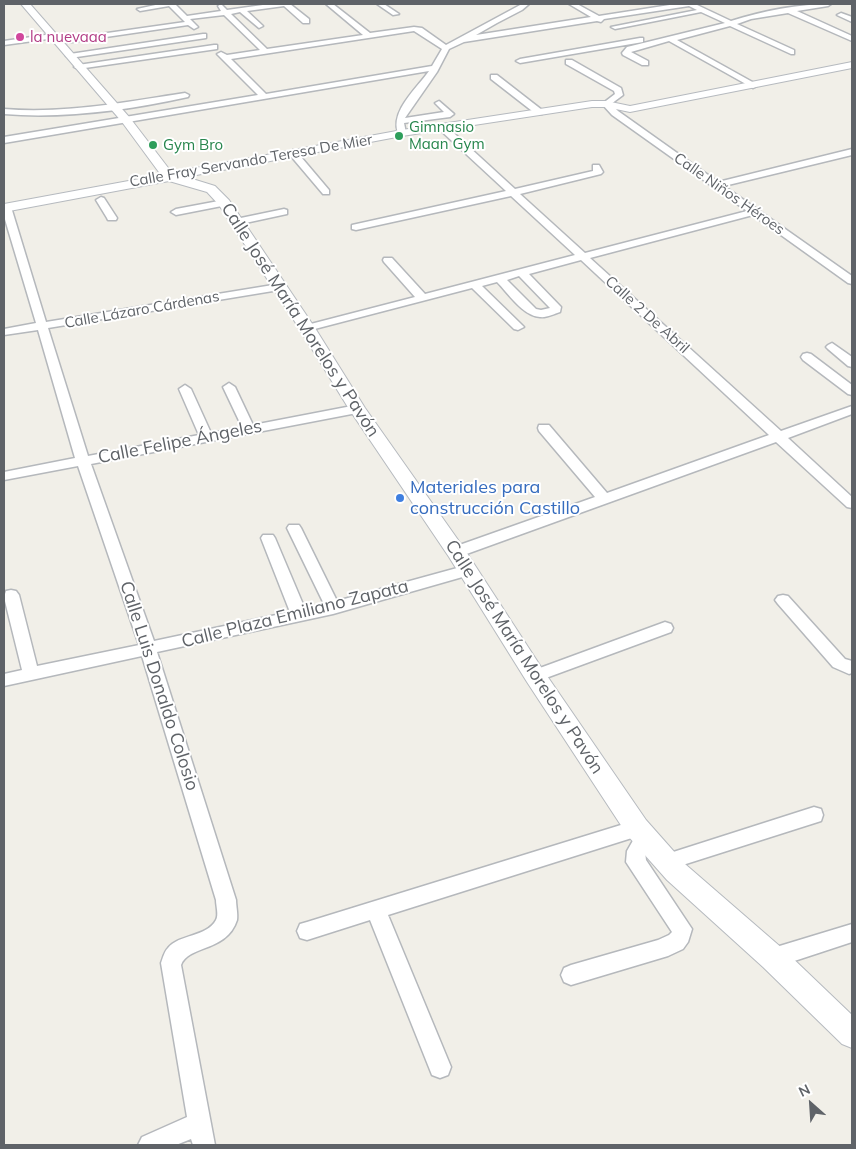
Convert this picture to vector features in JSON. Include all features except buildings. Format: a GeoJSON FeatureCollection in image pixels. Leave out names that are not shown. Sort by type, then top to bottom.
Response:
{"type":"FeatureCollection","features":[{"type":"Feature","properties":{"kind":"main road"},"geometry":{"type":"LineString","coordinates":[[24,4],[126,120],[169,176]]}},
{"type":"Feature","properties":{"kind":"main road","name":"Calle Fray Servando Teresa De Mier"},"geometry":{"type":"LineString","coordinates":[[5,208],[98,194],[169,176],[293,153],[401,127],[442,127],[592,104],[606,104],[630,109],[852,65]]}},
{"type":"Feature","properties":{"kind":"main road","name":"Calle José María Morelos y Pavón"},"geometry":{"type":"LineString","coordinates":[[169,176],[207,186],[215,192],[224,204],[307,328],[356,409],[462,561],[535,676],[641,833],[667,862],[729,921],[773,958],[852,1034]]}},
{"type":"Feature","properties":{"kind":"street"},"geometry":{"type":"LineString","coordinates":[[140,9],[171,4],[264,97]]}},
{"type":"Feature","properties":{"kind":"street"},"geometry":{"type":"LineString","coordinates":[[219,4],[267,53]]}},
{"type":"Feature","properties":{"kind":"street"},"geometry":{"type":"LineString","coordinates":[[4,43],[55,39],[284,4],[306,21]]}},
{"type":"Feature","properties":{"kind":"street"},"geometry":{"type":"LineString","coordinates":[[329,4],[369,36]]}},
{"type":"Feature","properties":{"kind":"street"},"geometry":{"type":"LineString","coordinates":[[380,4],[395,14]]}},
{"type":"Feature","properties":{"kind":"street"},"geometry":{"type":"LineString","coordinates":[[430,117],[440,100],[450,114],[430,117],[401,127],[402,114],[435,68],[446,48],[494,21],[520,10],[524,4]]}},
{"type":"Feature","properties":{"kind":"street"},"geometry":{"type":"LineString","coordinates":[[572,4],[617,31],[627,33],[649,44]]}},
{"type":"Feature","properties":{"kind":"street"},"geometry":{"type":"LineString","coordinates":[[461,40],[689,4],[791,52]]}},
{"type":"Feature","properties":{"kind":"street"},"geometry":{"type":"LineString","coordinates":[[645,63],[626,53],[649,44],[750,17],[828,4]]}},
{"type":"Feature","properties":{"kind":"street"},"geometry":{"type":"LineString","coordinates":[[242,10],[259,26]]}},
{"type":"Feature","properties":{"kind":"street"},"geometry":{"type":"LineString","coordinates":[[617,31],[705,11]]}},
{"type":"Feature","properties":{"kind":"street"},"geometry":{"type":"LineString","coordinates":[[790,11],[852,39]]}},
{"type":"Feature","properties":{"kind":"street"},"geometry":{"type":"LineString","coordinates":[[841,15],[852,20]]}},
{"type":"Feature","properties":{"kind":"street"},"geometry":{"type":"LineString","coordinates":[[226,58],[418,30],[446,48]]}},
{"type":"Feature","properties":{"kind":"street"},"geometry":{"type":"LineString","coordinates":[[70,56],[203,36]]}},
{"type":"Feature","properties":{"kind":"street"},"geometry":{"type":"LineString","coordinates":[[670,39],[753,86]]}},
{"type":"Feature","properties":{"kind":"street"},"geometry":{"type":"LineString","coordinates":[[583,41],[592,40]]}},
{"type":"Feature","properties":{"kind":"street"},"geometry":{"type":"LineString","coordinates":[[520,61],[640,40]]}},
{"type":"Feature","properties":{"kind":"street"},"geometry":{"type":"LineString","coordinates":[[78,67],[214,46]]}},
{"type":"Feature","properties":{"kind":"street"},"geometry":{"type":"LineString","coordinates":[[369,70],[439,59]]}},
{"type":"Feature","properties":{"kind":"street"},"geometry":{"type":"LineString","coordinates":[[569,62],[618,90],[619,95],[606,104]]}},
{"type":"Feature","properties":{"kind":"street"},"geometry":{"type":"LineString","coordinates":[[4,140],[435,68]]}},
{"type":"Feature","properties":{"kind":"street"},"geometry":{"type":"LineString","coordinates":[[494,77],[539,112]]}},
{"type":"Feature","properties":{"kind":"street"},"geometry":{"type":"LineString","coordinates":[[4,112],[34,114],[113,107],[185,96]]}},
{"type":"Feature","properties":{"kind":"street","name":"Calle Niños Héroes"},"geometry":{"type":"LineString","coordinates":[[606,104],[624,120],[852,281]]}},
{"type":"Feature","properties":{"kind":"street","name":"Calle 2 De Abril"},"geometry":{"type":"LineString","coordinates":[[442,127],[852,504]]}},
{"type":"Feature","properties":{"kind":"street"},"geometry":{"type":"LineString","coordinates":[[717,185],[852,152]]}},
{"type":"Feature","properties":{"kind":"street"},"geometry":{"type":"LineString","coordinates":[[293,153],[326,192]]}},
{"type":"Feature","properties":{"kind":"street"},"geometry":{"type":"LineString","coordinates":[[356,227],[592,174],[598,172],[596,167]]}},
{"type":"Feature","properties":{"kind":"street"},"geometry":{"type":"LineString","coordinates":[[98,194],[112,218]]}},
{"type":"Feature","properties":{"kind":"street"},"geometry":{"type":"LineString","coordinates":[[176,212],[224,204]]}},
{"type":"Feature","properties":{"kind":"street","name":"Calle Luis Donaldo Colosio"},"geometry":{"type":"LineString","coordinates":[[5,208],[43,326],[83,461],[148,648],[226,900],[227,919],[223,928],[176,953],[171,961],[173,982],[204,1145]]}},
{"type":"Feature","properties":{"kind":"street"},"geometry":{"type":"LineString","coordinates":[[236,222],[284,212]]}},
{"type":"Feature","properties":{"kind":"street"},"geometry":{"type":"LineString","coordinates":[[307,328],[755,212]]}},
{"type":"Feature","properties":{"kind":"street"},"geometry":{"type":"LineString","coordinates":[[388,260],[422,298]]}},
{"type":"Feature","properties":{"kind":"street"},"geometry":{"type":"LineString","coordinates":[[500,278],[536,314],[556,310],[522,273]]}},
{"type":"Feature","properties":{"kind":"street"},"geometry":{"type":"LineString","coordinates":[[475,285],[518,328]]}},
{"type":"Feature","properties":{"kind":"street","name":"Calle Lázaro Cárdenas"},"geometry":{"type":"LineString","coordinates":[[4,332],[279,286]]}},
{"type":"Feature","properties":{"kind":"street"},"geometry":{"type":"LineString","coordinates":[[832,348],[852,363]]}},
{"type":"Feature","properties":{"kind":"street"},"geometry":{"type":"LineString","coordinates":[[807,357],[852,391]]}},
{"type":"Feature","properties":{"kind":"street"},"geometry":{"type":"LineString","coordinates":[[229,388],[249,429]]}},
{"type":"Feature","properties":{"kind":"street"},"geometry":{"type":"LineString","coordinates":[[186,389],[206,437]]}},
{"type":"Feature","properties":{"kind":"street","name":"Calle Felipe Ángeles"},"geometry":{"type":"LineString","coordinates":[[4,476],[356,409]]}},
{"type":"Feature","properties":{"kind":"street","name":"Calle Plaza Emiliano Zapata"},"geometry":{"type":"LineString","coordinates":[[4,680],[332,608],[462,561],[604,499],[852,410]]}},
{"type":"Feature","properties":{"kind":"street"},"geometry":{"type":"LineString","coordinates":[[544,428],[604,499]]}},
{"type":"Feature","properties":{"kind":"street"},"geometry":{"type":"LineString","coordinates":[[294,528],[332,608]]}},
{"type":"Feature","properties":{"kind":"street"},"geometry":{"type":"LineString","coordinates":[[268,538],[300,616]]}},
{"type":"Feature","properties":{"kind":"street"},"geometry":{"type":"LineString","coordinates":[[11,595],[31,674]]}},
{"type":"Feature","properties":{"kind":"street"},"geometry":{"type":"LineString","coordinates":[[783,600],[839,663],[849,668],[852,667]]}},
{"type":"Feature","properties":{"kind":"street"},"geometry":{"type":"LineString","coordinates":[[535,676],[665,628]]}},
{"type":"Feature","properties":{"kind":"street"},"geometry":{"type":"LineString","coordinates":[[667,862],[814,815]]}},
{"type":"Feature","properties":{"kind":"street"},"geometry":{"type":"LineString","coordinates":[[307,931],[641,833]]}},
{"type":"Feature","properties":{"kind":"street"},"geometry":{"type":"LineString","coordinates":[[571,974],[661,950],[676,942],[681,935],[682,929],[636,862],[636,851],[641,833]]}},
{"type":"Feature","properties":{"kind":"street"},"geometry":{"type":"LineString","coordinates":[[376,910],[440,1067]]}},
{"type":"Feature","properties":{"kind":"street"},"geometry":{"type":"LineString","coordinates":[[773,958],[852,932]]}},
{"type":"Feature","properties":{"kind":"street"},"geometry":{"type":"LineString","coordinates":[[150,1145],[200,1123]]}},
{"type":"Feature","properties":{"kind":"place","name":"la nuevaaa"},"geometry":{"type":"Point","coordinates":[20,37]}},
{"type":"Feature","properties":{"kind":"place","name":"Gimnasio Maan Gym"},"geometry":{"type":"Point","coordinates":[399,136]}},
{"type":"Feature","properties":{"kind":"place","name":"Gym Bro"},"geometry":{"type":"Point","coordinates":[153,145]}},
{"type":"Feature","properties":{"kind":"place","name":"Materiales para construcción Castillo"},"geometry":{"type":"Point","coordinates":[400,498]}}]}
